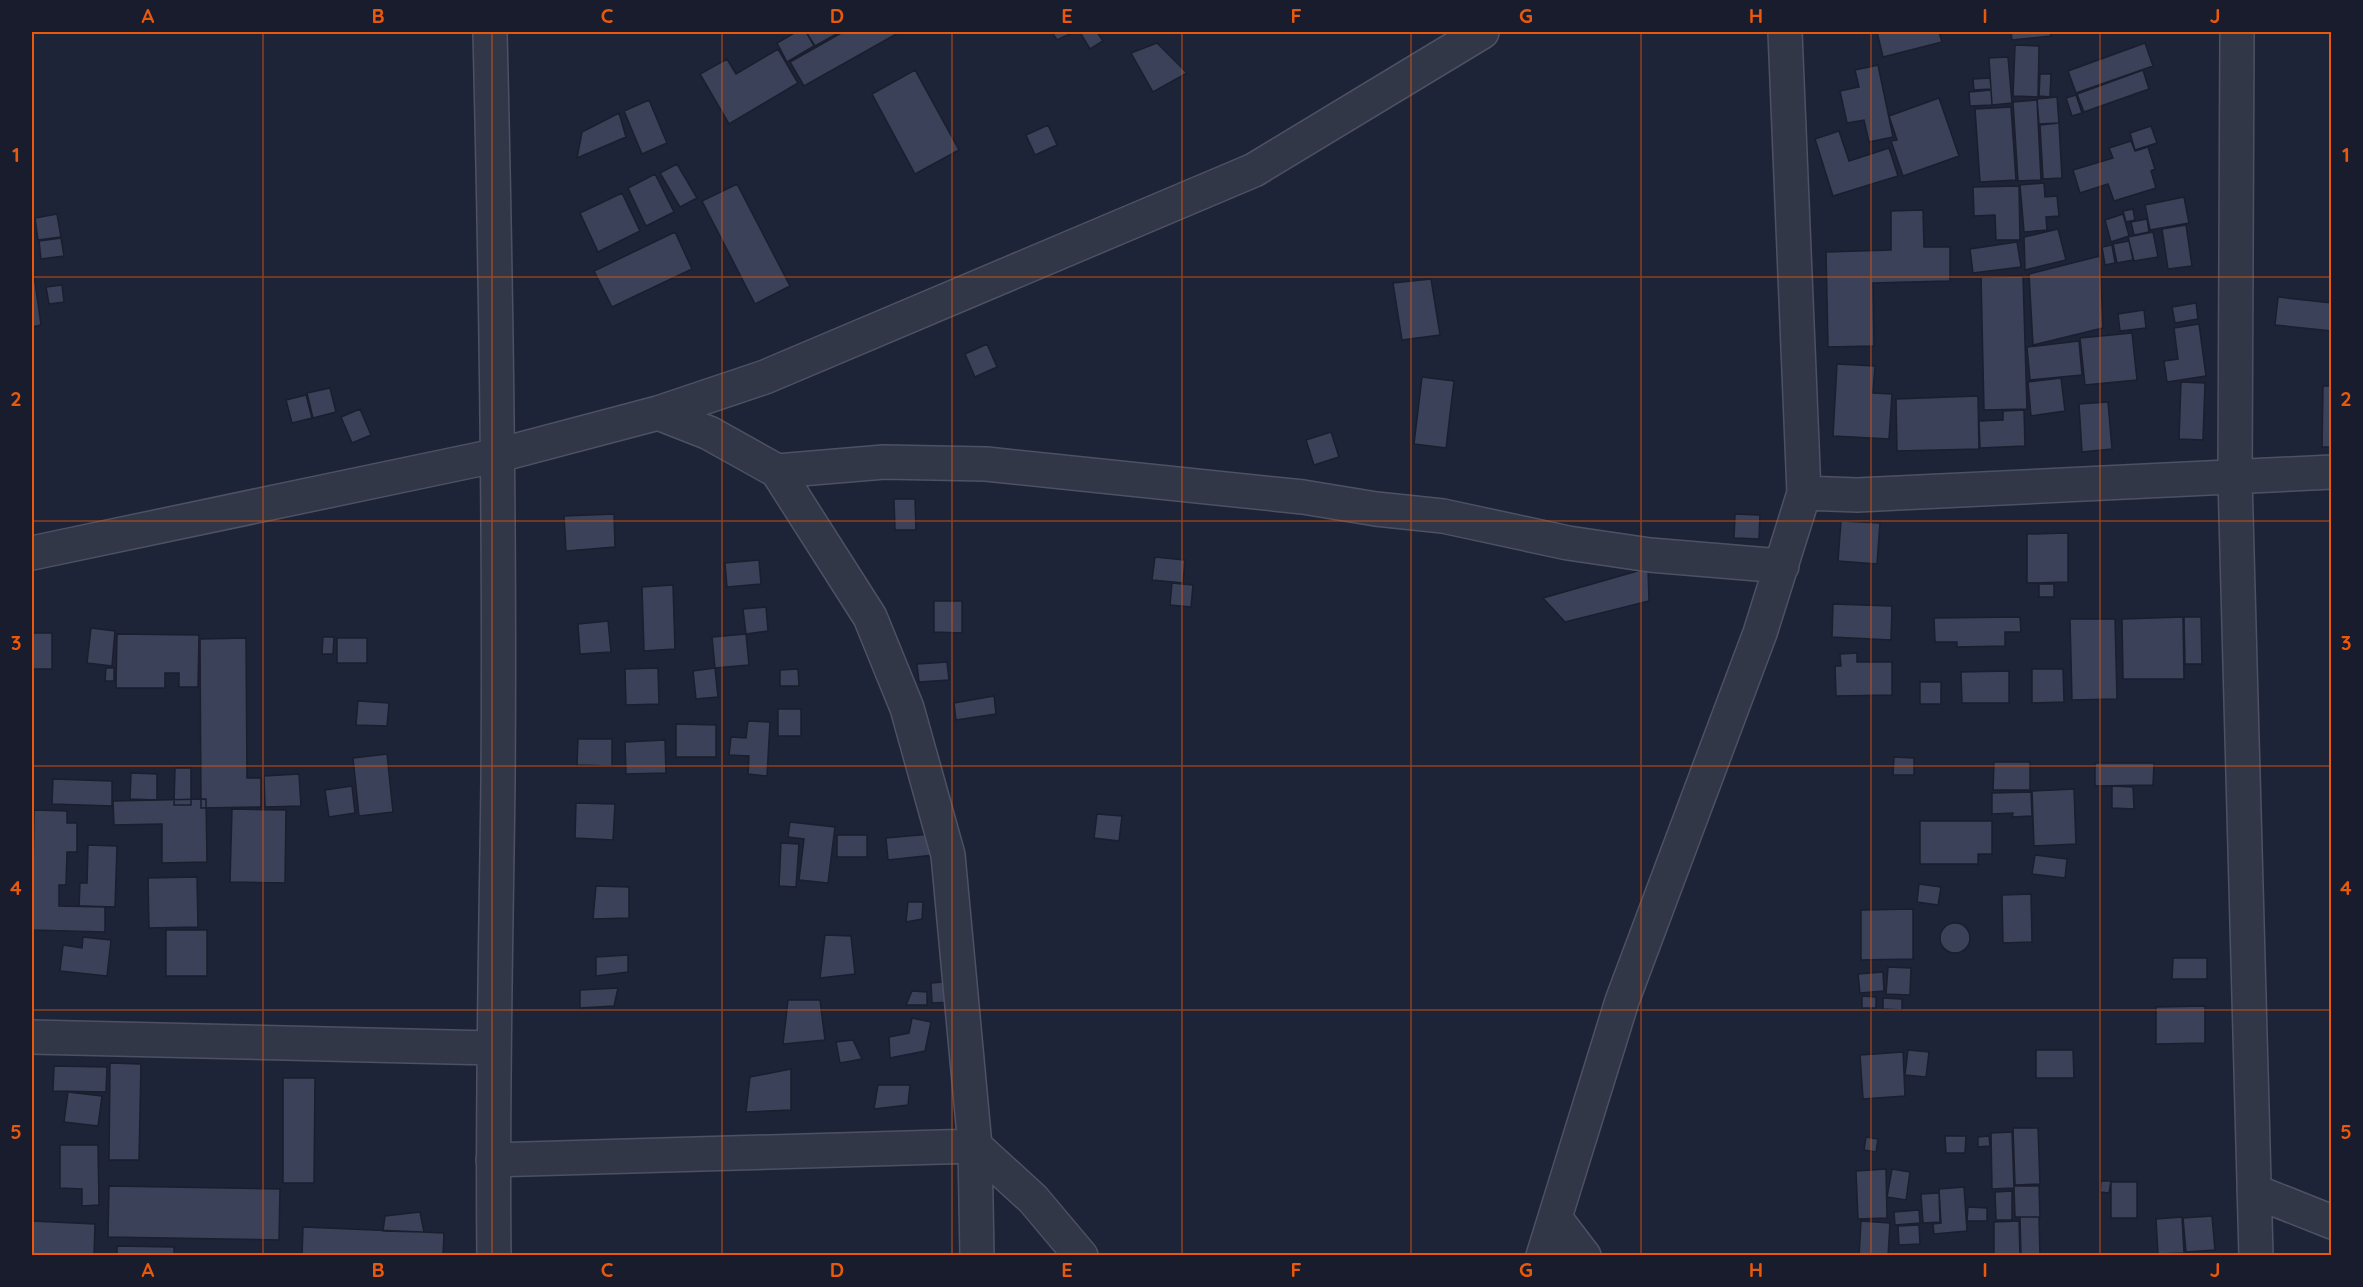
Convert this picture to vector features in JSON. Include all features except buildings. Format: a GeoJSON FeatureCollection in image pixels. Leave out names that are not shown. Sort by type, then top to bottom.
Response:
{"type":"FeatureCollection","features":[{"type":"Feature","properties":{"kind":"street"},"geometry":{"type":"LineString","coordinates":[[490,32],[499,455],[498,771],[492,1048],[494,1256]]}},
{"type":"Feature","properties":{"kind":"street"},"geometry":{"type":"LineString","coordinates":[[32,553],[499,455],[658,412],[765,377],[1254,170],[1482,32]]}},
{"type":"Feature","properties":{"kind":"street"},"geometry":{"type":"LineString","coordinates":[[1543,1256],[1622,1001],[1760,633],[1804,494],[1785,32]]}},
{"type":"Feature","properties":{"kind":"street"},"geometry":{"type":"LineString","coordinates":[[2237,32],[2235,478],[2256,1256]]}},
{"type":"Feature","properties":{"kind":"street"},"geometry":{"type":"LineString","coordinates":[[658,412],[709,433],[777,471],[870,617],[908,708],[948,855],[975,1146],[977,1256]]}},
{"type":"Feature","properties":{"kind":"street"},"geometry":{"type":"LineString","coordinates":[[777,471],[884,462],[986,464],[1303,498],[1443,516],[1580,545],[1650,555],[1782,566]]}},
{"type":"Feature","properties":{"kind":"street"},"geometry":{"type":"LineString","coordinates":[[1804,494],[1857,495],[2331,472]]}},
{"type":"Feature","properties":{"kind":"street"},"geometry":{"type":"LineString","coordinates":[[32,1037],[492,1048]]}},
{"type":"Feature","properties":{"kind":"street"},"geometry":{"type":"LineString","coordinates":[[493,1160],[975,1146],[1034,1199],[1081,1256]]}},
{"type":"Feature","properties":{"kind":"street"},"geometry":{"type":"LineString","coordinates":[[2254,1191],[2331,1222]]}},
{"type":"Feature","properties":{"kind":"street"},"geometry":{"type":"LineString","coordinates":[[1555,1218],[1584,1256]]}}]}
